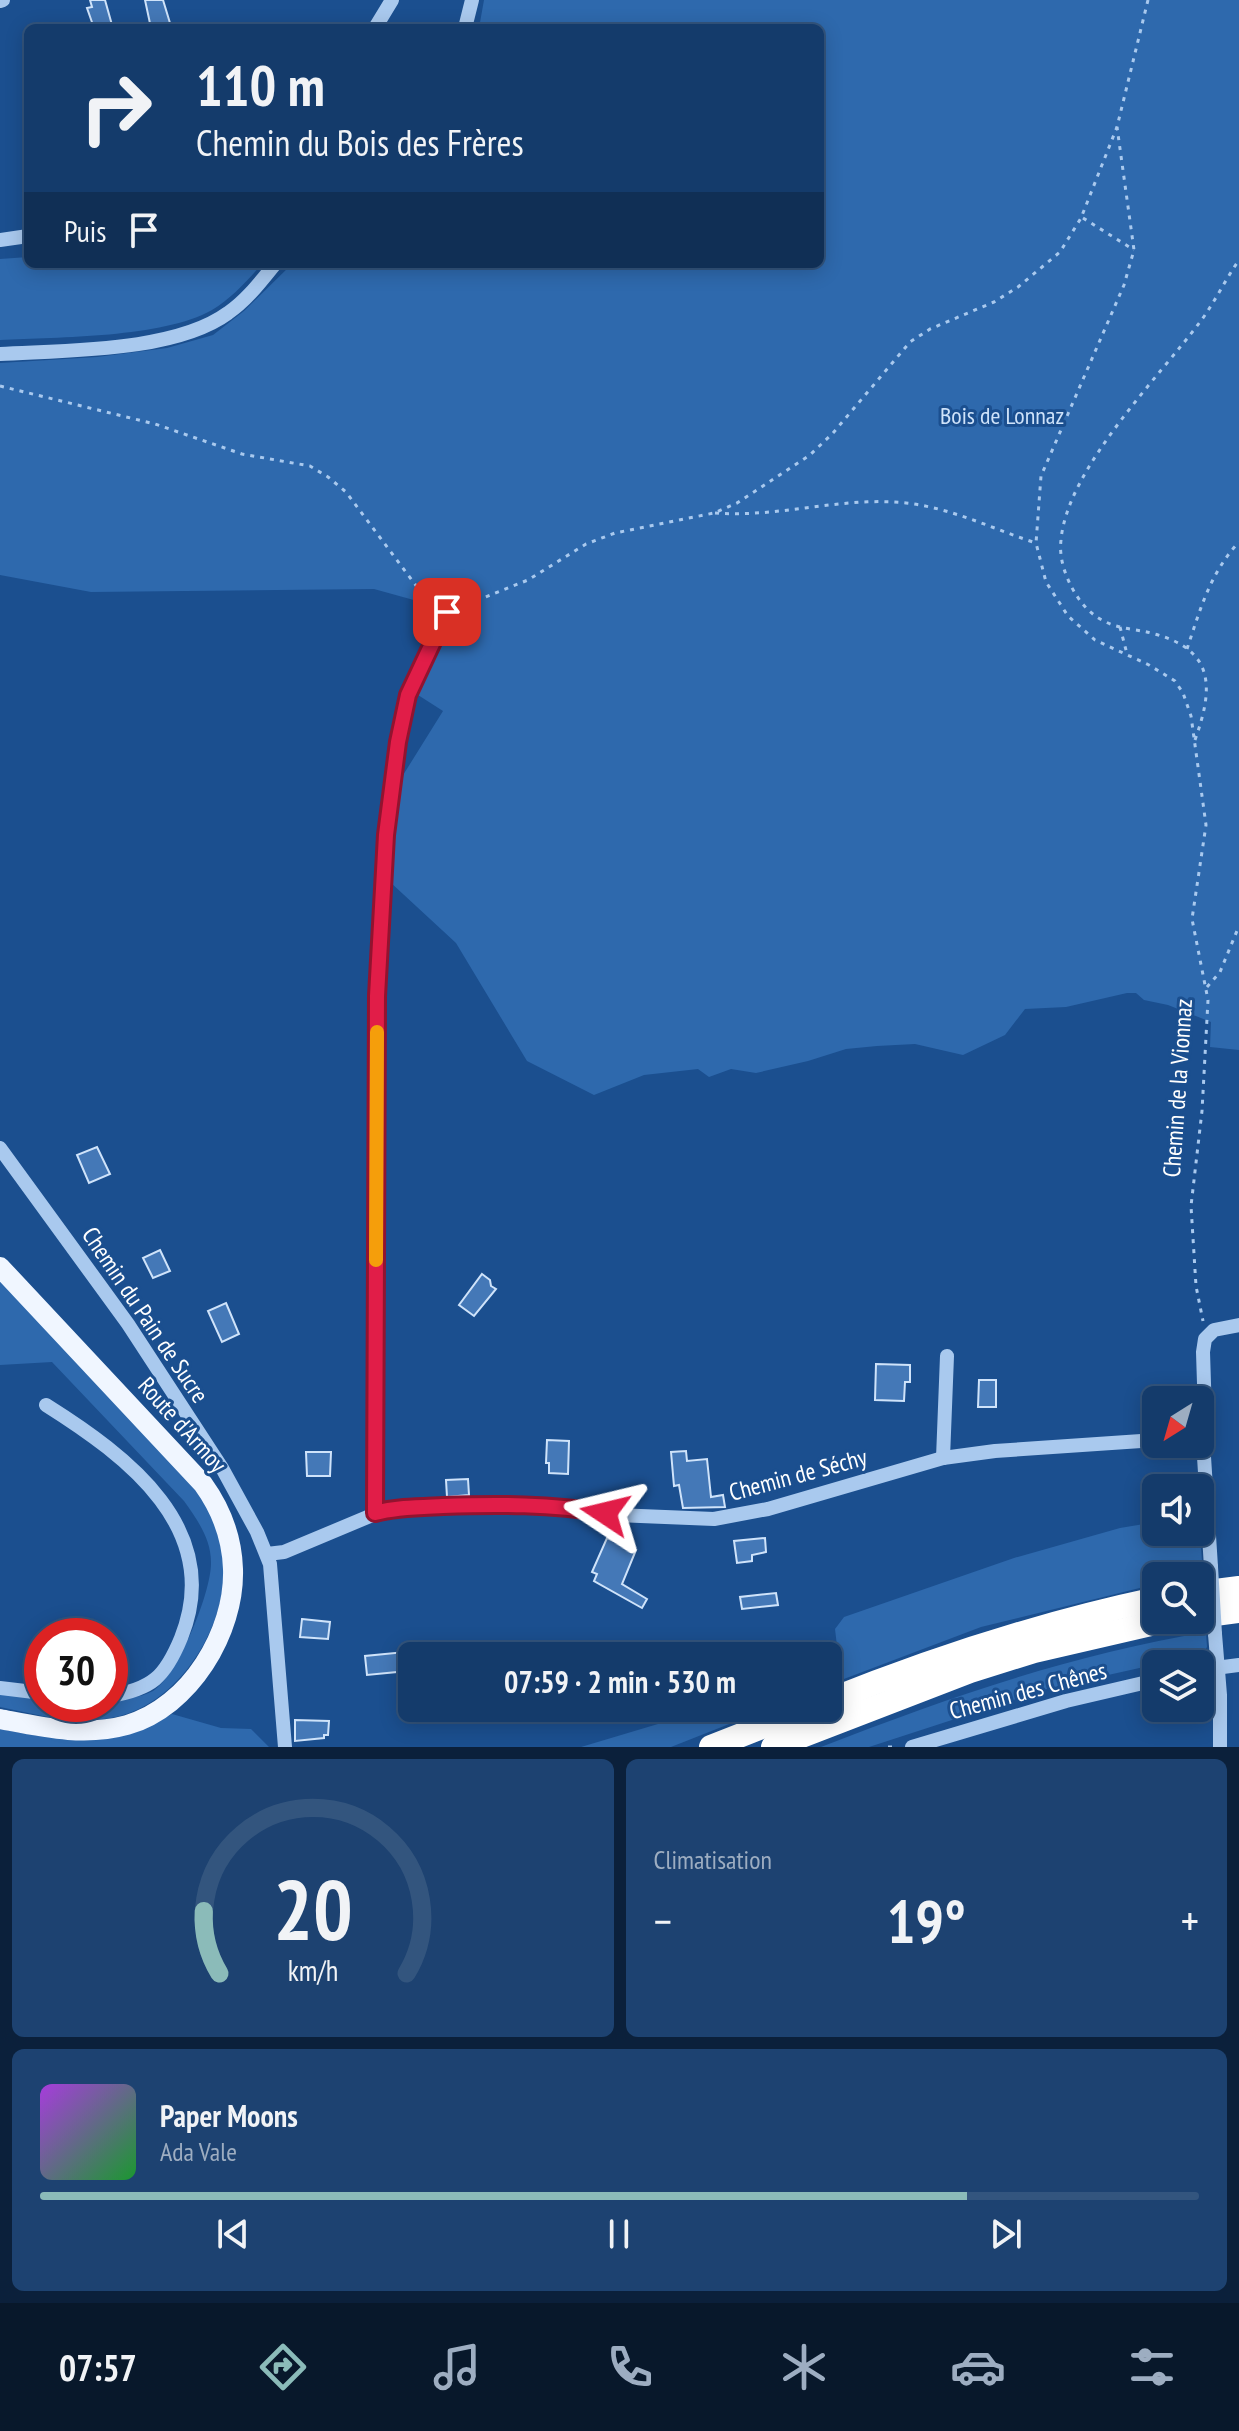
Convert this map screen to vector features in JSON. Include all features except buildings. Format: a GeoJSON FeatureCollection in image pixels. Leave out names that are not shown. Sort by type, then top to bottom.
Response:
{"type":"FeatureCollection","features":[{"type":"Feature","properties":{"kind":"highway"},"geometry":{"type":"LineString","coordinates":[[1214,1591],[1239,1588]]}},
{"type":"Feature","properties":{"kind":"highway"},"geometry":{"type":"LineString","coordinates":[[842,1696],[953,1653],[1021,1632],[1142,1602]]}},
{"type":"Feature","properties":{"kind":"highway"},"geometry":{"type":"LineString","coordinates":[[1214,1622],[1239,1611]]}},
{"type":"Feature","properties":{"kind":"highway"},"geometry":{"type":"LineString","coordinates":[[773,1747],[970,1671],[1034,1651],[1142,1626]]}},
{"type":"Feature","properties":{"kind":"highway"},"geometry":{"type":"LineString","coordinates":[[711,1747],[774,1722]]}},
{"type":"Feature","properties":{"kind":"main road","name":"Route d'Armoy"},"geometry":{"type":"LineString","coordinates":[[0,1267],[203,1484],[219,1509],[228,1536],[233,1581],[228,1609],[212,1650],[187,1685],[153,1714],[128,1725],[87,1731],[60,1730],[0,1719]]}},
{"type":"Feature","properties":{"kind":"street"},"geometry":{"type":"LineString","coordinates":[[377,24],[392,0]]}},
{"type":"Feature","properties":{"kind":"street"},"geometry":{"type":"LineString","coordinates":[[466,24],[472,0]]}},
{"type":"Feature","properties":{"kind":"street"},"geometry":{"type":"LineString","coordinates":[[0,240],[24,237]]}},
{"type":"Feature","properties":{"kind":"street"},"geometry":{"type":"LineString","coordinates":[[0,354],[129,344],[197,330],[238,305],[271,268]]}},
{"type":"Feature","properties":{"kind":"street"},"geometry":{"type":"LineString","coordinates":[[375,1513],[377,996],[386,835],[398,742],[408,695],[447,612]]}},
{"type":"Feature","properties":{"kind":"street","name":"Chemin du Pain de Sucre"},"geometry":{"type":"LineString","coordinates":[[0,1148],[128,1324],[222,1468],[267,1554],[285,1747]]}},
{"type":"Feature","properties":{"kind":"street"},"geometry":{"type":"LineString","coordinates":[[1204,1386],[1203,1352],[1209,1334],[1220,1327],[1239,1325]]}},
{"type":"Feature","properties":{"kind":"street"},"geometry":{"type":"LineString","coordinates":[[943,1458],[947,1356]]}},
{"type":"Feature","properties":{"kind":"street"},"geometry":{"type":"LineString","coordinates":[[46,1405],[90,1433],[140,1477],[176,1521],[191,1568],[191,1605],[173,1658],[149,1686],[128,1693]]}},
{"type":"Feature","properties":{"kind":"street","name":"Chemin de Séchy"},"geometry":{"type":"LineString","coordinates":[[267,1554],[284,1552],[375,1513],[517,1504],[559,1506],[628,1516],[729,1518],[943,1458],[995,1451],[1142,1441]]}},
{"type":"Feature","properties":{"kind":"street"},"geometry":{"type":"LineString","coordinates":[[1203,1458],[1211,1562]]}},
{"type":"Feature","properties":{"kind":"street"},"geometry":{"type":"LineString","coordinates":[[1209,1634],[1220,1695],[1220,1747]]}},
{"type":"Feature","properties":{"kind":"street"},"geometry":{"type":"LineString","coordinates":[[1214,1668],[1239,1665]]}},
{"type":"Feature","properties":{"kind":"street","name":"Chemin des Chênes"},"geometry":{"type":"LineString","coordinates":[[912,1747],[1066,1701],[1142,1683]]}},
{"type":"Feature","properties":{"kind":"street"},"geometry":{"type":"LineString","coordinates":[[0,1688],[24,1691]]}},
{"type":"Feature","properties":{"kind":"path","name":"Chemin de la Vionnaz"},"geometry":{"type":"LineString","coordinates":[[1148,0],[1117,127],[1134,250],[1124,285],[1041,476],[1036,543],[1046,582],[1068,616],[1095,640],[1163,672],[1175,681],[1191,716],[1206,825],[1192,919],[1207,987],[1201,1120],[1191,1206],[1198,1301],[1209,1334]]}},
{"type":"Feature","properties":{"kind":"path"},"geometry":{"type":"LineString","coordinates":[[714,513],[737,503],[810,455],[833,433],[910,342],[930,329],[994,302],[1018,287],[1060,252],[1081,218],[1117,127]]}},
{"type":"Feature","properties":{"kind":"path"},"geometry":{"type":"LineString","coordinates":[[1081,218],[1134,250]]}},
{"type":"Feature","properties":{"kind":"path"},"geometry":{"type":"LineString","coordinates":[[1195,741],[1208,697],[1207,679],[1200,663],[1187,649],[1171,639],[1120,627],[1089,612],[1067,578],[1061,557],[1061,538],[1066,518],[1091,467],[1135,401],[1202,319],[1239,260]]}},
{"type":"Feature","properties":{"kind":"path"},"geometry":{"type":"LineString","coordinates":[[0,386],[155,424],[242,454],[310,466],[346,492],[423,595],[447,612],[528,580],[563,556],[601,539],[649,525],[714,513],[760,513],[832,504],[905,503],[972,519],[1036,543]]}},
{"type":"Feature","properties":{"kind":"path"},"geometry":{"type":"LineString","coordinates":[[1187,649],[1211,581],[1223,559],[1239,542]]}},
{"type":"Feature","properties":{"kind":"path"},"geometry":{"type":"LineString","coordinates":[[1120,627],[1127,656]]}},
{"type":"Feature","properties":{"kind":"path"},"geometry":{"type":"LineString","coordinates":[[1207,987],[1220,972],[1239,926]]}},
{"type":"Feature","properties":{"kind":"path"},"geometry":{"type":"LineString","coordinates":[[888,1747],[896,1747]]}},
{"type":"Feature","properties":{"kind":"green space","name":"Bois de Lonnaz"},"geometry":{"type":"Polygon","coordinates":[[[484,0],[1239,0],[1239,1050],[1210,1047],[1211,1022],[1168,1005],[1144,1000],[1136,993],[1127,993],[1066,1007],[1025,1009],[1005,1035],[963,1055],[915,1044],[846,1049],[756,1073],[731,1069],[709,1077],[698,1069],[644,1075],[594,1095],[527,1061],[456,943],[390,882],[400,780],[443,711],[418,695],[457,612],[374,589],[91,592],[0,575],[0,363],[97,357],[167,348],[213,335],[244,311],[288,268],[824,268],[824,24],[480,24],[484,0]]]}},
{"type":"Feature","properties":{"kind":"green space"},"geometry":{"type":"Polygon","coordinates":[[[24,257],[24,268],[258,268],[212,310],[166,326],[80,337],[0,340],[0,259],[24,257]]]}},
{"type":"Feature","properties":{"kind":"green space"},"geometry":{"type":"Polygon","coordinates":[[[0,1279],[187,1478],[217,1525],[224,1570],[221,1597],[213,1624],[184,1673],[164,1693],[141,1708],[128,1713],[128,1698],[153,1691],[162,1683],[182,1652],[199,1612],[210,1575],[206,1537],[184,1501],[52,1362],[0,1365],[0,1279]]]}},
{"type":"Feature","properties":{"kind":"green space"},"geometry":{"type":"Polygon","coordinates":[[[1142,1524],[1142,1546],[1201,1546],[1202,1562],[1142,1562],[1142,1587],[981,1627],[842,1680],[842,1642],[837,1642],[835,1629],[844,1617],[1014,1558],[1142,1524]]]}},
{"type":"Feature","properties":{"kind":"green space"},"geometry":{"type":"Polygon","coordinates":[[[1206,1634],[1207,1647],[1205,1650],[1142,1650],[1142,1667],[1050,1688],[869,1747],[821,1747],[1011,1679],[1156,1641],[1206,1634]]]}},
{"type":"Feature","properties":{"kind":"green space"},"geometry":{"type":"Polygon","coordinates":[[[0,1693],[24,1696],[24,1712],[0,1707],[0,1693]]]}},
{"type":"Feature","properties":{"kind":"green space"},"geometry":{"type":"Polygon","coordinates":[[[172,1714],[221,1728],[251,1729],[269,1747],[0,1747],[0,1729],[46,1737],[88,1739],[129,1732],[172,1714]]]}},
{"type":"Feature","properties":{"kind":"green space"},"geometry":{"type":"Polygon","coordinates":[[[665,1722],[734,1722],[671,1747],[581,1747],[665,1722]]]}},
{"type":"Feature","properties":{"kind":"slow traffic"},"geometry":{"type":"LineString","coordinates":[[376,1260],[377,1032]]}},
{"type":"Feature","properties":{"kind":"route"},"geometry":{"type":"LineString","coordinates":[[447,612],[408,695],[398,742],[386,835],[377,996],[375,1513],[517,1504],[605,1513]]}}]}
